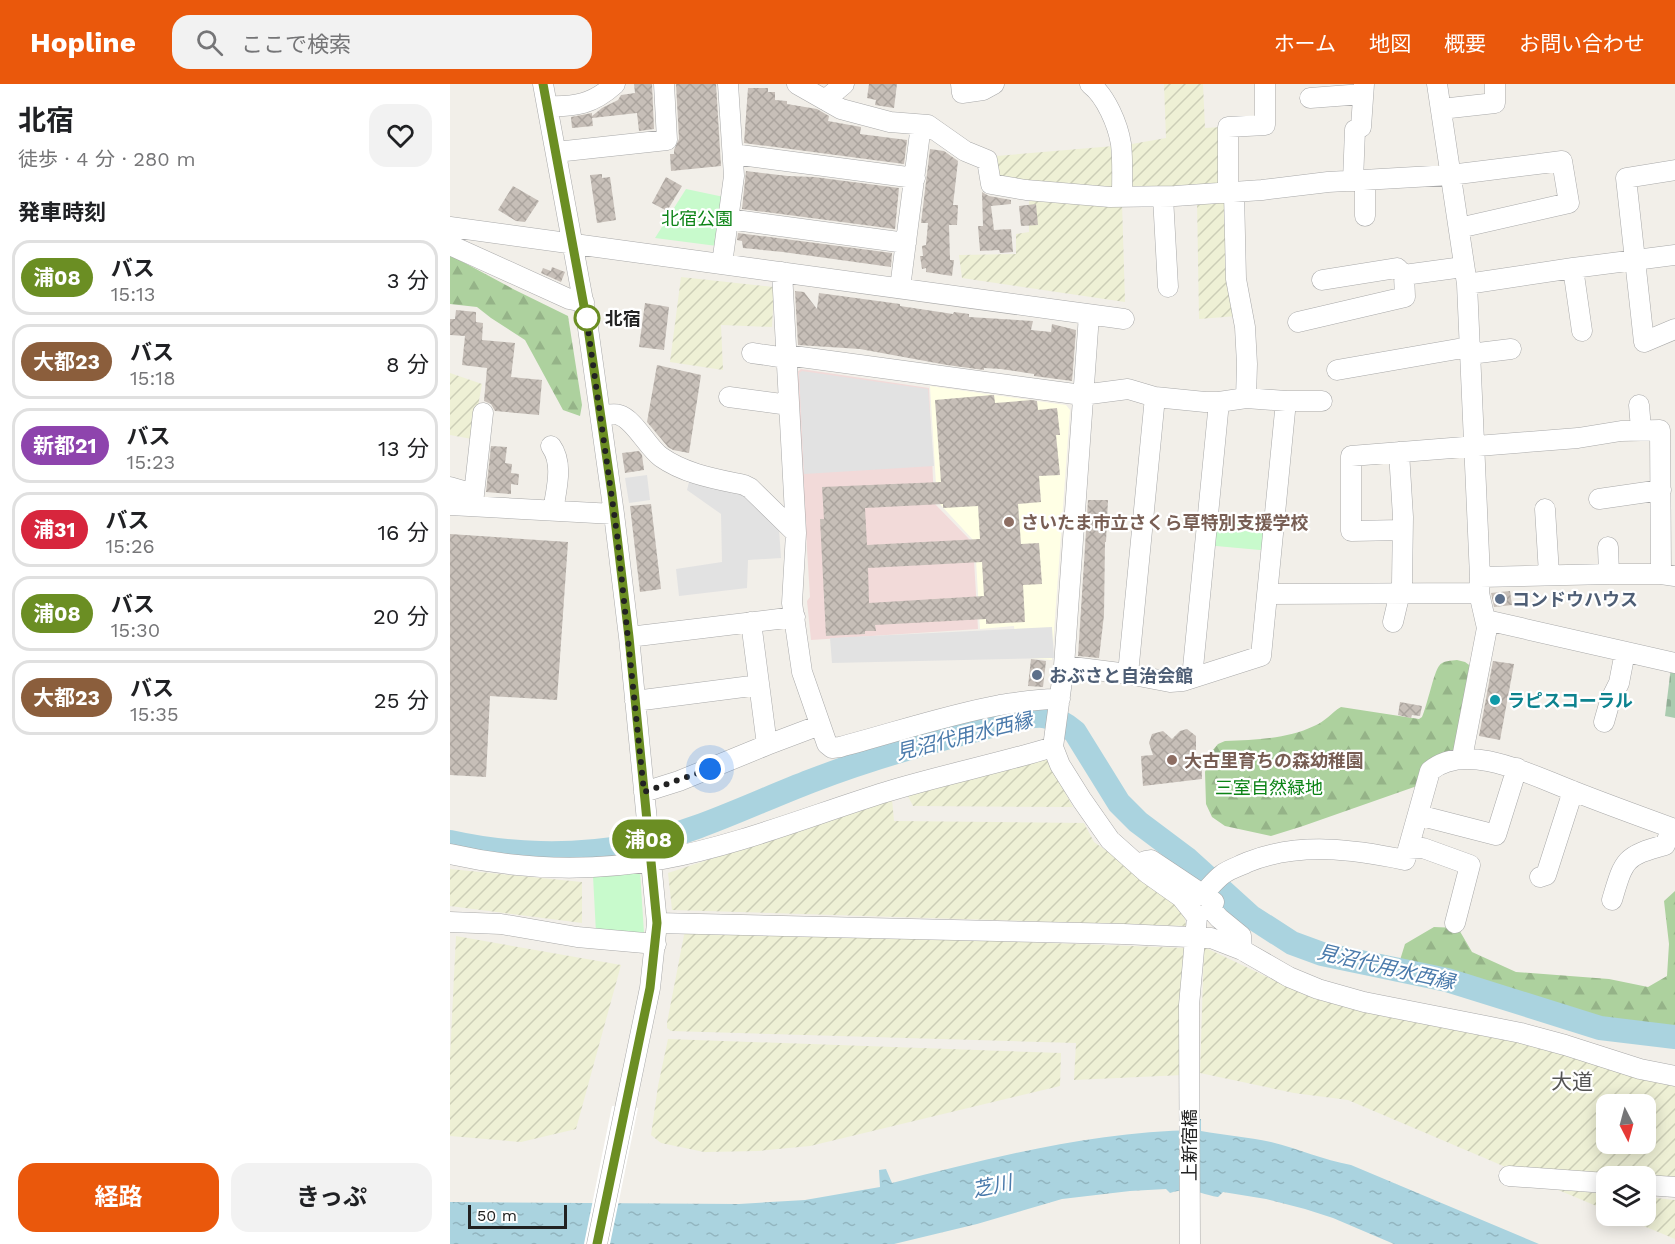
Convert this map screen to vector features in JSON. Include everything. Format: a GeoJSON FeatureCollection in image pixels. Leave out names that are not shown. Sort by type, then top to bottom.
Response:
{"type":"FeatureCollection","features":[{"type":"Feature","properties":{"kind":"street"},"geometry":{"type":"LineString","coordinates":[[543,84],[574,244],[601,416],[629,637],[657,923],[650,988],[597,1244]]}},
{"type":"Feature","properties":{"kind":"street"},"geometry":{"type":"LineString","coordinates":[[547,106],[561,106],[597,99],[615,84]]}},
{"type":"Feature","properties":{"kind":"street"},"geometry":{"type":"LineString","coordinates":[[556,152],[667,140],[664,84]]}},
{"type":"Feature","properties":{"kind":"street"},"geometry":{"type":"LineString","coordinates":[[722,264],[734,176],[728,84]]}},
{"type":"Feature","properties":{"kind":"street"},"geometry":{"type":"LineString","coordinates":[[797,84],[841,109],[859,115],[934,128],[965,151],[987,160],[991,184],[1026,190],[1122,197],[1163,197],[1231,193],[1316,183],[1450,175],[1562,161],[1569,203],[1458,228]]}},
{"type":"Feature","properties":{"kind":"street"},"geometry":{"type":"LineString","coordinates":[[825,100],[848,84]]}},
{"type":"Feature","properties":{"kind":"street"},"geometry":{"type":"LineString","coordinates":[[961,84],[962,93],[983,90],[994,84]]}},
{"type":"Feature","properties":{"kind":"street"},"geometry":{"type":"LineString","coordinates":[[1090,84],[1103,98],[1121,144],[1122,197]]}},
{"type":"Feature","properties":{"kind":"street"},"geometry":{"type":"LineString","coordinates":[[1246,398],[1245,327],[1236,279],[1228,127],[1265,125],[1265,84]]}},
{"type":"Feature","properties":{"kind":"street"},"geometry":{"type":"LineString","coordinates":[[1437,84],[1465,275],[1475,445],[1479,585],[1486,620],[1462,758]]}},
{"type":"Feature","properties":{"kind":"street"},"geometry":{"type":"LineString","coordinates":[[1441,109],[1495,103],[1495,84]]}},
{"type":"Feature","properties":{"kind":"street"},"geometry":{"type":"LineString","coordinates":[[1314,93],[1363,89],[1361,127],[1354,130],[1365,216]]}},
{"type":"Feature","properties":{"kind":"street"},"geometry":{"type":"LineString","coordinates":[[900,288],[921,125]]}},
{"type":"Feature","properties":{"kind":"street"},"geometry":{"type":"LineString","coordinates":[[733,154],[915,178]]}},
{"type":"Feature","properties":{"kind":"street"},"geometry":{"type":"LineString","coordinates":[[1675,170],[1626,178],[1644,342],[1675,329]]}},
{"type":"Feature","properties":{"kind":"street"},"geometry":{"type":"LineString","coordinates":[[1163,197],[1168,287]]}},
{"type":"Feature","properties":{"kind":"street"},"geometry":{"type":"LineString","coordinates":[[728,219],[906,243]]}},
{"type":"Feature","properties":{"kind":"street"},"geometry":{"type":"LineString","coordinates":[[450,227],[1124,319]]}},
{"type":"Feature","properties":{"kind":"street"},"geometry":{"type":"LineString","coordinates":[[450,245],[569,299],[584,302]]}},
{"type":"Feature","properties":{"kind":"street"},"geometry":{"type":"LineString","coordinates":[[1404,275],[1465,275],[1574,268],[1675,255]]}},
{"type":"Feature","properties":{"kind":"street"},"geometry":{"type":"LineString","coordinates":[[1298,322],[1405,297],[1404,275],[1397,268],[1322,280]]}},
{"type":"Feature","properties":{"kind":"street"},"geometry":{"type":"LineString","coordinates":[[1574,268],[1582,331]]}},
{"type":"Feature","properties":{"kind":"street"},"geometry":{"type":"LineString","coordinates":[[782,272],[796,533],[792,583],[795,617],[802,672],[827,744],[832,748],[984,708],[1030,700],[1059,703]]}},
{"type":"Feature","properties":{"kind":"street"},"geometry":{"type":"LineString","coordinates":[[450,854],[521,866],[600,868],[714,847],[1054,740],[1064,666],[1089,315]]}},
{"type":"Feature","properties":{"kind":"street"},"geometry":{"type":"LineString","coordinates":[[1337,370],[1469,350],[1511,349]]}},
{"type":"Feature","properties":{"kind":"street"},"geometry":{"type":"LineString","coordinates":[[752,353],[1082,395],[1128,389],[1155,397],[1218,402],[1246,398],[1322,401]]}},
{"type":"Feature","properties":{"kind":"street"},"geometry":{"type":"LineString","coordinates":[[729,397],[789,405]]}},
{"type":"Feature","properties":{"kind":"street"},"geometry":{"type":"LineString","coordinates":[[1128,674],[1155,397]]}},
{"type":"Feature","properties":{"kind":"street"},"geometry":{"type":"LineString","coordinates":[[1064,666],[1170,682],[1192,678],[1261,656],[1286,401]]}},
{"type":"Feature","properties":{"kind":"street"},"geometry":{"type":"LineString","coordinates":[[1192,678],[1218,402]]}},
{"type":"Feature","properties":{"kind":"street"},"geometry":{"type":"LineString","coordinates":[[1639,405],[1641,429]]}},
{"type":"Feature","properties":{"kind":"street"},"geometry":{"type":"LineString","coordinates":[[483,413],[459,500],[553,511],[614,514]]}},
{"type":"Feature","properties":{"kind":"street"},"geometry":{"type":"LineString","coordinates":[[601,416],[615,414],[625,417],[660,457],[670,462],[694,473],[750,488],[796,533]]}},
{"type":"Feature","properties":{"kind":"street"},"geometry":{"type":"LineString","coordinates":[[1268,594],[1401,593],[1479,585],[1549,574],[1668,575],[1661,490],[1660,430],[1641,429],[1578,438],[1351,456],[1351,531],[1402,530]]}},
{"type":"Feature","properties":{"kind":"street"},"geometry":{"type":"LineString","coordinates":[[551,446],[559,463],[553,511]]}},
{"type":"Feature","properties":{"kind":"street"},"geometry":{"type":"LineString","coordinates":[[1393,622],[1401,593],[1402,530],[1399,452]]}},
{"type":"Feature","properties":{"kind":"street"},"geometry":{"type":"LineString","coordinates":[[1599,499],[1661,490]]}},
{"type":"Feature","properties":{"kind":"street"},"geometry":{"type":"LineString","coordinates":[[1545,509],[1549,574]]}},
{"type":"Feature","properties":{"kind":"street"},"geometry":{"type":"LineString","coordinates":[[1608,547],[1609,574]]}},
{"type":"Feature","properties":{"kind":"street"},"geometry":{"type":"LineString","coordinates":[[629,637],[795,617]]}},
{"type":"Feature","properties":{"kind":"street"},"geometry":{"type":"LineString","coordinates":[[1486,620],[1675,663]]}},
{"type":"Feature","properties":{"kind":"street"},"geometry":{"type":"LineString","coordinates":[[751,622],[767,745]]}},
{"type":"Feature","properties":{"kind":"street"},"geometry":{"type":"LineString","coordinates":[[1604,722],[1610,701],[1619,683],[1625,652]]}},
{"type":"Feature","properties":{"kind":"street"},"geometry":{"type":"LineString","coordinates":[[635,701],[759,685]]}},
{"type":"Feature","properties":{"kind":"street"},"geometry":{"type":"LineString","coordinates":[[644,792],[679,781],[820,725]]}},
{"type":"Feature","properties":{"kind":"street","name":"上新宿橋"},"geometry":{"type":"LineString","coordinates":[[1054,740],[1060,765],[1110,840],[1136,864],[1189,904],[1197,917],[1189,1005],[1190,1244]]}},
{"type":"Feature","properties":{"kind":"street"},"geometry":{"type":"LineString","coordinates":[[1203,894],[1222,874],[1264,856],[1309,849],[1357,850],[1404,860],[1430,771],[1462,758],[1504,764],[1573,791],[1674,823],[1665,844],[1640,852],[1627,861],[1620,874],[1612,900]]}},
{"type":"Feature","properties":{"kind":"street"},"geometry":{"type":"LineString","coordinates":[[1418,815],[1496,835],[1517,768]]}},
{"type":"Feature","properties":{"kind":"street"},"geometry":{"type":"LineString","coordinates":[[1540,876],[1546,875],[1573,791]]}},
{"type":"Feature","properties":{"kind":"street"},"geometry":{"type":"LineString","coordinates":[[1408,849],[1423,848],[1470,865],[1455,923]]}},
{"type":"Feature","properties":{"kind":"street"},"geometry":{"type":"LineString","coordinates":[[1136,864],[1151,860],[1215,902],[1211,909],[1241,936],[1242,950]]}},
{"type":"Feature","properties":{"kind":"street"},"geometry":{"type":"LineString","coordinates":[[450,922],[501,924],[577,937],[656,944]]}},
{"type":"Feature","properties":{"kind":"street"},"geometry":{"type":"LineString","coordinates":[[657,923],[1211,938],[1242,950],[1289,977],[1330,993],[1537,1037],[1640,1070],[1675,1076]]}},
{"type":"Feature","properties":{"kind":"street"},"geometry":{"type":"LineString","coordinates":[[1509,1176],[1596,1182]]}},
{"type":"Feature","properties":{"kind":"street"},"geometry":{"type":"LineString","coordinates":[[1656,1186],[1675,1187]]}},
{"type":"Feature","properties":{"kind":"shaded area"},"geometry":{"type":"Polygon","coordinates":[[[1164,84],[1203,84],[1205,128],[1222,127],[1223,182],[1216,190],[1129,191],[1126,145],[1166,138],[1164,84]]]}},
{"type":"Feature","properties":{"kind":"shaded area"},"geometry":{"type":"Polygon","coordinates":[[[1114,146],[1115,187],[1112,189],[997,178],[996,156],[1114,146]]]}},
{"type":"Feature","properties":{"kind":"shaded area"},"geometry":{"type":"Polygon","coordinates":[[[1029,196],[1122,202],[1125,302],[962,278],[959,255],[1016,254],[1016,234],[1029,232],[1029,196]]]}},
{"type":"Feature","properties":{"kind":"shaded area"},"geometry":{"type":"Polygon","coordinates":[[[1226,197],[1237,316],[1199,319],[1197,200],[1226,197]]]}},
{"type":"Feature","properties":{"kind":"shaded area"},"geometry":{"type":"Polygon","coordinates":[[[681,277],[774,287],[772,327],[721,325],[723,370],[670,362],[681,277]]]}},
{"type":"Feature","properties":{"kind":"shaded area"},"geometry":{"type":"Polygon","coordinates":[[[801,369],[929,388],[934,503],[973,543],[978,629],[811,640],[807,601],[810,597],[796,373],[801,369]]]}},
{"type":"Feature","properties":{"kind":"shaded area"},"geometry":{"type":"Polygon","coordinates":[[[802,371],[928,389],[934,466],[804,474],[799,373],[802,371]]]}},
{"type":"Feature","properties":{"kind":"shaded area"},"geometry":{"type":"Polygon","coordinates":[[[450,373],[482,384],[472,439],[450,435],[450,373]]]}},
{"type":"Feature","properties":{"kind":"shaded area","name":"さいたま市立さくら草特別支援学校"},"geometry":{"type":"Polygon","coordinates":[[[930,386],[1066,405],[1070,410],[1052,660],[1017,657],[1014,626],[980,629],[975,542],[937,501],[930,386]]]}},
{"type":"Feature","properties":{"kind":"shaded area"},"geometry":{"type":"Polygon","coordinates":[[[647,475],[650,500],[629,503],[625,478],[647,475]]]}},
{"type":"Feature","properties":{"kind":"shaded area"},"geometry":{"type":"Polygon","coordinates":[[[690,478],[743,491],[779,529],[781,558],[748,560],[747,588],[679,596],[676,569],[722,562],[721,514],[687,490],[690,478]]]}},
{"type":"Feature","properties":{"kind":"shaded area"},"geometry":{"type":"Polygon","coordinates":[[[1052,627],[1054,658],[832,663],[830,638],[1052,627]]]}},
{"type":"Feature","properties":{"kind":"shaded area"},"geometry":{"type":"Polygon","coordinates":[[[1046,758],[1073,807],[913,806],[906,792],[1046,758]]]}},
{"type":"Feature","properties":{"kind":"shaded area"},"geometry":{"type":"Polygon","coordinates":[[[892,799],[894,821],[1084,823],[1094,842],[1171,896],[1184,913],[1186,926],[672,910],[668,873],[892,799]]]}},
{"type":"Feature","properties":{"kind":"shaded area"},"geometry":{"type":"Polygon","coordinates":[[[450,869],[582,882],[582,923],[450,906],[450,869]]]}},
{"type":"Feature","properties":{"kind":"shaded area"},"geometry":{"type":"Polygon","coordinates":[[[701,930],[1186,948],[1183,1075],[1074,1080],[1076,1043],[671,1031],[667,1028],[667,1023],[684,935],[686,932],[701,930]]]}},
{"type":"Feature","properties":{"kind":"shaded area"},"geometry":{"type":"Polygon","coordinates":[[[456,936],[621,965],[576,1129],[521,1142],[450,1136],[450,1058],[456,936]]]}},
{"type":"Feature","properties":{"kind":"shaded area"},"geometry":{"type":"Polygon","coordinates":[[[1204,947],[1305,995],[1370,1010],[1479,1029],[1675,1080],[1675,1182],[1656,1178],[1656,1166],[1596,1166],[1596,1175],[1515,1171],[1348,1100],[1294,1093],[1200,1073],[1204,947]]]}},
{"type":"Feature","properties":{"kind":"shaded area"},"geometry":{"type":"Polygon","coordinates":[[[668,1039],[1061,1053],[1060,1086],[810,1146],[758,1151],[704,1152],[661,1143],[651,1135],[668,1039]]]}},
{"type":"Feature","properties":{"kind":"shaded area"},"geometry":{"type":"Polygon","coordinates":[[[1556,1189],[1596,1193],[1596,1206],[1556,1189]]]}},
{"type":"Feature","properties":{"kind":"shaded area"},"geometry":{"type":"Polygon","coordinates":[[[1656,1198],[1675,1200],[1675,1239],[1644,1226],[1656,1226],[1656,1198]]]}},
{"type":"Feature","properties":{"kind":"green space","name":"北宿公園"},"geometry":{"type":"Polygon","coordinates":[[[686,189],[724,197],[717,246],[655,238],[686,189]]]}},
{"type":"Feature","properties":{"kind":"green space"},"geometry":{"type":"Polygon","coordinates":[[[450,255],[568,316],[582,405],[580,416],[563,410],[525,340],[477,307],[450,304],[450,255]]]}},
{"type":"Feature","properties":{"kind":"green space"},"geometry":{"type":"Polygon","coordinates":[[[1208,513],[1274,516],[1271,551],[1205,545],[1208,513]]]}},
{"type":"Feature","properties":{"kind":"green space","name":"三室自然緑地"},"geometry":{"type":"Polygon","coordinates":[[[1457,660],[1472,667],[1458,749],[1417,786],[1271,836],[1225,826],[1212,817],[1206,804],[1205,772],[1212,751],[1218,744],[1225,741],[1293,734],[1318,724],[1341,707],[1419,719],[1424,712],[1439,666],[1445,662],[1457,660]]]}},
{"type":"Feature","properties":{"kind":"green space"},"geometry":{"type":"Polygon","coordinates":[[[1671,667],[1675,668],[1675,718],[1665,716],[1671,667]]]}},
{"type":"Feature","properties":{"kind":"green space"},"geometry":{"type":"Polygon","coordinates":[[[640,871],[644,933],[596,933],[593,876],[640,871]]]}},
{"type":"Feature","properties":{"kind":"green space"},"geometry":{"type":"Polygon","coordinates":[[[1675,891],[1675,1032],[1628,1029],[1447,992],[1396,973],[1405,944],[1434,927],[1458,928],[1472,952],[1516,972],[1609,979],[1648,987],[1667,976],[1669,944],[1664,901],[1675,891]]]}},
{"type":"Feature","properties":{"kind":"water","name":"芝川"},"geometry":{"type":"Polygon","coordinates":[[[1196,1119],[1201,1119],[1201,1131],[1271,1142],[1351,1165],[1539,1244],[1394,1244],[1333,1218],[1266,1199],[1223,1192],[1218,1197],[1189,1190],[1170,1193],[1166,1189],[1062,1199],[977,1224],[894,1244],[450,1244],[450,1202],[739,1204],[805,1200],[880,1187],[879,1170],[886,1169],[892,1183],[1043,1147],[1118,1135],[1196,1130],[1196,1119]]]}},
{"type":"Feature","properties":{"kind":"pier"},"geometry":{"type":"Polygon","coordinates":[[[612,1106],[638,1108],[610,1244],[584,1244],[612,1106]]]}},
{"type":"Feature","properties":{"kind":"building"},"geometry":{"type":"Polygon","coordinates":[[[634,84],[652,84],[654,129],[639,131],[637,113],[592,118],[593,126],[572,128],[571,117],[592,113],[592,116],[618,100],[621,95],[635,93],[634,84]]]}},
{"type":"Feature","properties":{"kind":"building"},"geometry":{"type":"Polygon","coordinates":[[[676,84],[716,84],[721,166],[671,171],[670,154],[674,154],[679,139],[676,84]]]}},
{"type":"Feature","properties":{"kind":"building"},"geometry":{"type":"Polygon","coordinates":[[[869,84],[897,84],[894,108],[875,105],[876,100],[867,98],[869,84]]]}},
{"type":"Feature","properties":{"kind":"building"},"geometry":{"type":"Polygon","coordinates":[[[748,88],[768,88],[768,92],[775,92],[775,100],[817,109],[829,116],[828,121],[861,127],[860,134],[907,140],[904,164],[744,143],[748,88]]]}},
{"type":"Feature","properties":{"kind":"building"},"geometry":{"type":"Polygon","coordinates":[[[930,149],[944,151],[958,161],[953,205],[958,205],[957,225],[949,225],[950,260],[954,260],[952,276],[926,272],[926,268],[922,269],[920,256],[923,256],[922,246],[926,245],[928,223],[921,223],[930,149]]]}},
{"type":"Feature","properties":{"kind":"building"},"geometry":{"type":"Polygon","coordinates":[[[746,171],[899,188],[895,229],[742,209],[746,171]]]}},
{"type":"Feature","properties":{"kind":"building"},"geometry":{"type":"Polygon","coordinates":[[[602,174],[602,178],[610,177],[616,220],[597,223],[590,175],[602,174]]]}},
{"type":"Feature","properties":{"kind":"building"},"geometry":{"type":"Polygon","coordinates":[[[666,177],[682,186],[667,211],[652,203],[666,177]]]}},
{"type":"Feature","properties":{"kind":"building"},"geometry":{"type":"Polygon","coordinates":[[[513,186],[539,201],[525,222],[516,221],[498,210],[513,186]]]}},
{"type":"Feature","properties":{"kind":"building"},"geometry":{"type":"Polygon","coordinates":[[[982,192],[989,196],[1011,200],[1011,204],[991,206],[994,230],[1011,229],[1013,252],[980,251],[978,226],[983,226],[982,192]]]}},
{"type":"Feature","properties":{"kind":"building"},"geometry":{"type":"Polygon","coordinates":[[[1036,204],[1038,225],[1021,226],[1019,206],[1036,204]]]}},
{"type":"Feature","properties":{"kind":"building"},"geometry":{"type":"Polygon","coordinates":[[[738,233],[892,253],[891,267],[743,248],[742,241],[737,240],[738,233]]]}},
{"type":"Feature","properties":{"kind":"building"},"geometry":{"type":"Polygon","coordinates":[[[552,267],[565,272],[561,282],[541,273],[543,268],[551,271],[552,267]]]}},
{"type":"Feature","properties":{"kind":"building"},"geometry":{"type":"Polygon","coordinates":[[[795,291],[804,292],[817,309],[819,293],[953,314],[954,312],[969,314],[969,317],[1033,321],[1031,330],[1051,332],[1052,324],[1076,330],[1072,381],[1001,369],[984,368],[984,370],[947,365],[860,349],[798,345],[795,291]]]}},
{"type":"Feature","properties":{"kind":"building"},"geometry":{"type":"Polygon","coordinates":[[[645,303],[669,307],[664,350],[639,347],[645,303]]]}},
{"type":"Feature","properties":{"kind":"building"},"geometry":{"type":"Polygon","coordinates":[[[456,310],[476,312],[476,322],[483,323],[482,340],[515,343],[511,377],[542,380],[539,415],[495,411],[491,404],[484,401],[487,368],[462,365],[465,336],[450,335],[450,319],[455,319],[456,310]]]}},
{"type":"Feature","properties":{"kind":"building"},"geometry":{"type":"Polygon","coordinates":[[[657,365],[701,375],[689,453],[668,447],[647,422],[657,365]]]}},
{"type":"Feature","properties":{"kind":"building"},"geometry":{"type":"Polygon","coordinates":[[[994,395],[995,403],[1032,400],[1037,401],[1038,410],[1057,408],[1060,435],[1056,435],[1060,475],[1039,476],[1041,502],[1018,504],[1021,544],[1039,543],[1042,584],[1023,585],[1025,622],[986,624],[986,619],[875,625],[876,631],[865,631],[865,634],[826,636],[820,519],[824,519],[822,487],[941,482],[935,400],[994,395]],[[943,504],[865,508],[867,545],[980,539],[978,506],[943,508],[943,504]],[[982,562],[868,568],[869,603],[984,596],[982,562]]]}},
{"type":"Feature","properties":{"kind":"building"},"geometry":{"type":"Polygon","coordinates":[[[491,446],[507,447],[505,463],[512,464],[511,473],[519,474],[518,485],[511,484],[511,494],[486,492],[491,446]]]}},
{"type":"Feature","properties":{"kind":"building"},"geometry":{"type":"Polygon","coordinates":[[[639,451],[642,455],[644,470],[625,473],[622,453],[639,451]]]}},
{"type":"Feature","properties":{"kind":"building"},"geometry":{"type":"Polygon","coordinates":[[[1088,500],[1108,500],[1104,615],[1099,658],[1078,656],[1088,500]]]}},
{"type":"Feature","properties":{"kind":"building"},"geometry":{"type":"Polygon","coordinates":[[[651,504],[661,589],[640,592],[630,506],[651,504]]]}},
{"type":"Feature","properties":{"kind":"building"},"geometry":{"type":"Polygon","coordinates":[[[450,534],[568,542],[557,700],[490,696],[486,777],[450,775],[450,534]]]}},
{"type":"Feature","properties":{"kind":"building","name":"コンドウハウス"},"geometry":{"type":"Polygon","coordinates":[[[1510,591],[1512,605],[1494,607],[1491,593],[1510,591]]]}},
{"type":"Feature","properties":{"kind":"building"},"geometry":{"type":"Polygon","coordinates":[[[1031,659],[1046,661],[1043,687],[1028,686],[1031,659]]]}},
{"type":"Feature","properties":{"kind":"building","name":"ラピスコーラル"},"geometry":{"type":"Polygon","coordinates":[[[1493,661],[1514,664],[1500,740],[1479,736],[1493,661]]]}},
{"type":"Feature","properties":{"kind":"building"},"geometry":{"type":"Polygon","coordinates":[[[1400,702],[1422,706],[1420,716],[1412,715],[1411,718],[1398,715],[1400,702]]]}},
{"type":"Feature","properties":{"kind":"building","name":"大古里育ちの森幼稚園"},"geometry":{"type":"Polygon","coordinates":[[[1187,729],[1196,736],[1196,755],[1201,754],[1202,779],[1143,786],[1141,756],[1153,755],[1149,743],[1152,734],[1163,731],[1172,739],[1180,731],[1187,729]]]}},
{"type":"Feature","properties":{"kind":"waterway","name":"見沼代用水西縁"},"geometry":{"type":"LineString","coordinates":[[450,842],[494,850],[540,853],[586,852],[631,846],[678,834],[870,760],[1008,721],[1043,716],[1052,718],[1075,732],[1119,803],[1138,822],[1186,858],[1250,916],[1292,943],[1322,954],[1447,980],[1600,1028],[1675,1037]]}},
{"type":"Feature","properties":{"kind":"bus line","name":"浦08"},"geometry":{"type":"LineString","coordinates":[[543,84],[574,244],[612,494],[629,637],[657,923],[650,988],[597,1244]]}},
{"type":"Feature","properties":{"kind":"place","name":"北宿"},"geometry":{"type":"Point","coordinates":[587,318]}},
{"type":"Feature","properties":{"kind":"place","name":"さいたま市立さくら草特別支援学校"},"geometry":{"type":"Point","coordinates":[1009,522]}},
{"type":"Feature","properties":{"kind":"place","name":"コンドウハウス"},"geometry":{"type":"Point","coordinates":[1500,599]}},
{"type":"Feature","properties":{"kind":"place","name":"おぶさと自治会館"},"geometry":{"type":"Point","coordinates":[1037,675]}},
{"type":"Feature","properties":{"kind":"place","name":"ラピスコーラル"},"geometry":{"type":"Point","coordinates":[1495,700]}},
{"type":"Feature","properties":{"kind":"place","name":"大古里育ちの森幼稚園"},"geometry":{"type":"Point","coordinates":[1172,760]}},
{"type":"Feature","properties":{"kind":"district","name":"大道"},"geometry":{"type":"Point","coordinates":[1572,1081]}},
{"type":"Feature","properties":{"kind":"route"},"geometry":{"type":"LineString","coordinates":[[587,318],[586,315],[617,534],[644,792],[710,769]]}}]}
